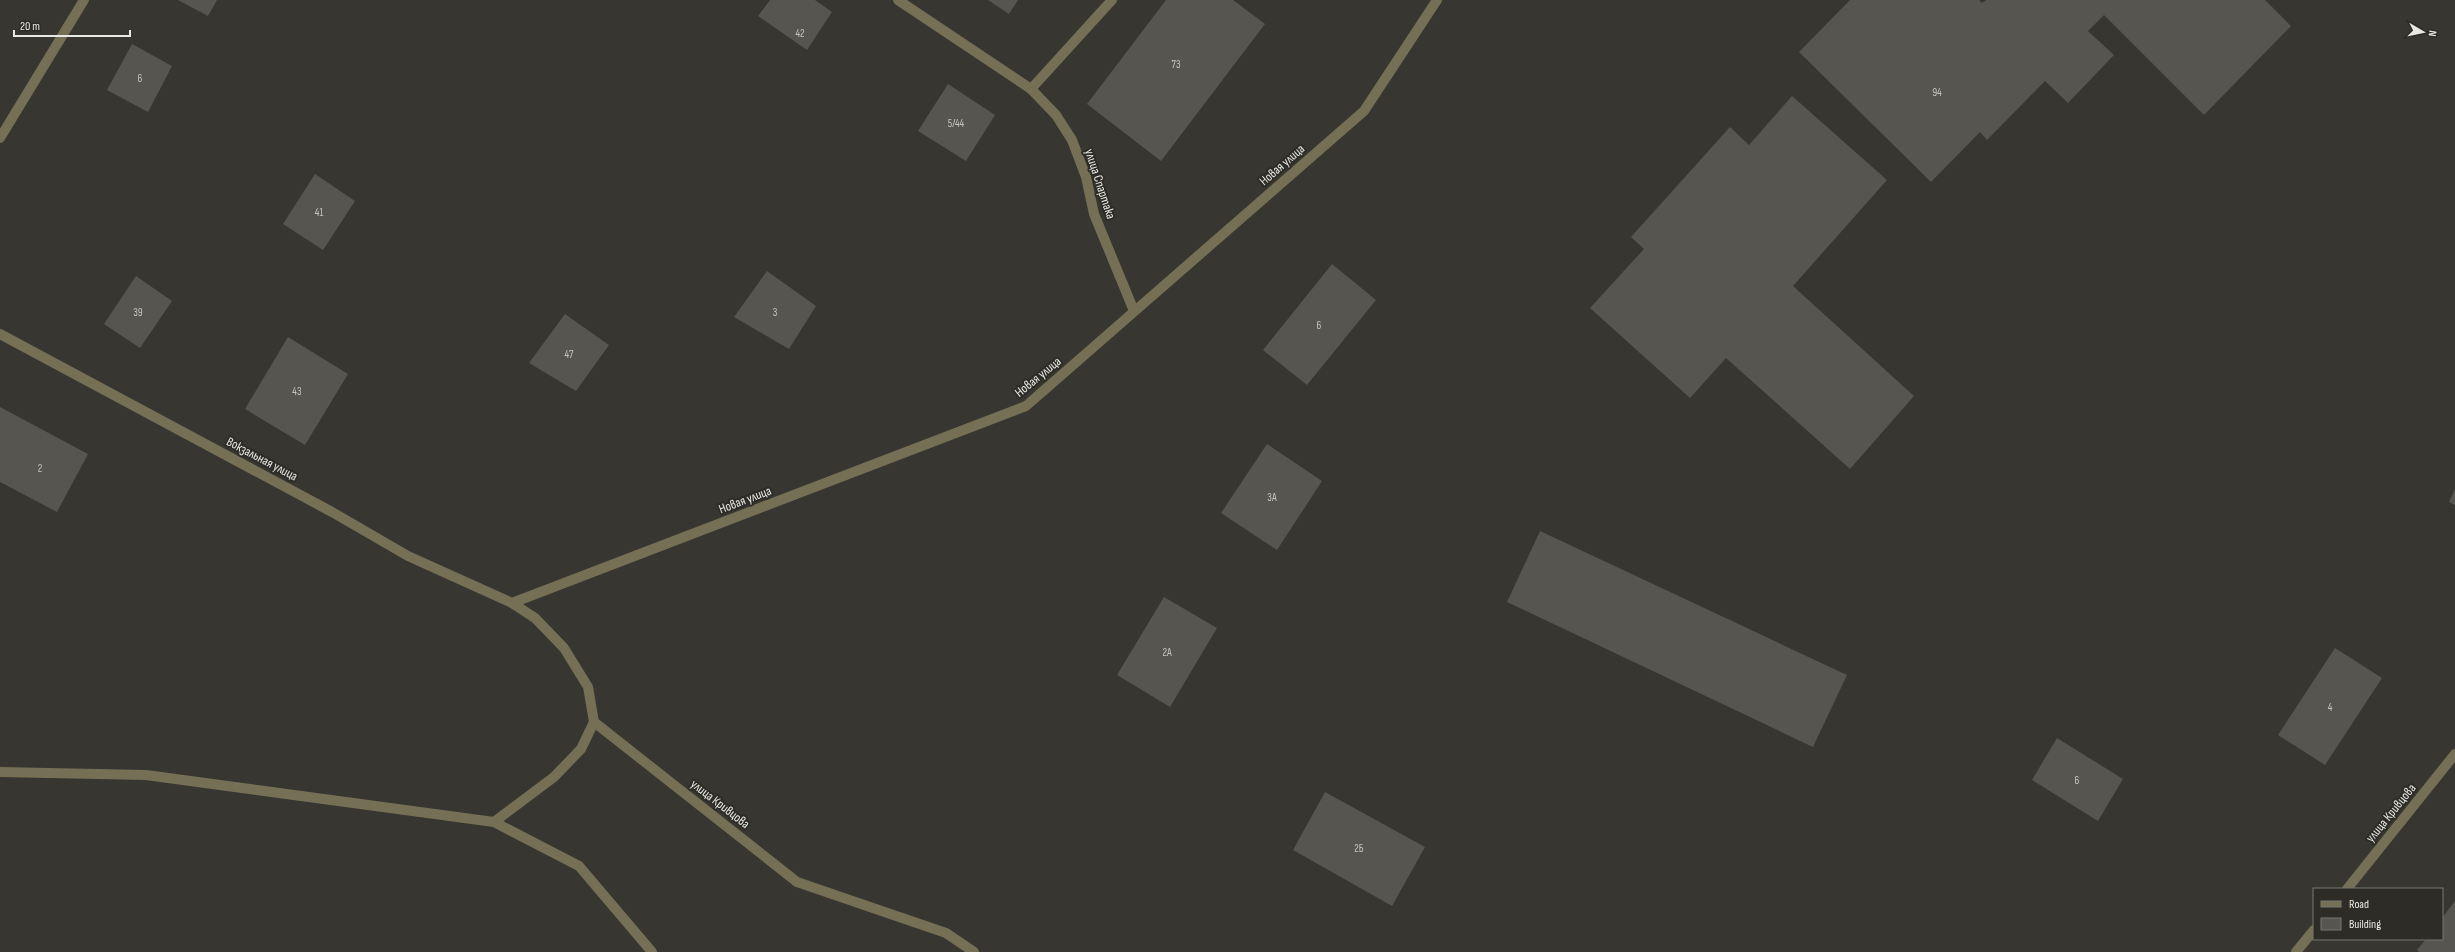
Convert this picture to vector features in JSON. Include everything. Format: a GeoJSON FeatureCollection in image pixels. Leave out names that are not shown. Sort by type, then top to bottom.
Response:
{"type":"FeatureCollection","features":[{"type":"Feature","properties":{"kind":"street"},"geometry":{"type":"LineString","coordinates":[[0,138],[84,0]]}},
{"type":"Feature","properties":{"kind":"street","name":"улица Спартака"},"geometry":{"type":"LineString","coordinates":[[898,0],[1032,89],[1056,115],[1072,140],[1086,177],[1094,214],[1134,311]]}},
{"type":"Feature","properties":{"kind":"street"},"geometry":{"type":"LineString","coordinates":[[1032,89],[1112,0]]}},
{"type":"Feature","properties":{"kind":"street","name":"Новая улица"},"geometry":{"type":"LineString","coordinates":[[512,603],[1026,406],[1364,111],[1437,0]]}},
{"type":"Feature","properties":{"kind":"street","name":"Вокзальная улица"},"geometry":{"type":"LineString","coordinates":[[0,334],[332,512],[408,556],[512,603]]}},
{"type":"Feature","properties":{"kind":"street"},"geometry":{"type":"LineString","coordinates":[[494,822],[554,777],[581,749],[594,722],[588,687],[564,648],[535,618],[512,603]]}},
{"type":"Feature","properties":{"kind":"street","name":"улица Кривцова"},"geometry":{"type":"LineString","coordinates":[[594,722],[797,882],[946,933],[974,952]]}},
{"type":"Feature","properties":{"kind":"street","name":"улица Кривцова"},"geometry":{"type":"LineString","coordinates":[[2348,888],[2455,754]]}},
{"type":"Feature","properties":{"kind":"street"},"geometry":{"type":"LineString","coordinates":[[0,772],[146,776],[494,822],[579,866],[652,952]]}},
{"type":"Feature","properties":{"kind":"street"},"geometry":{"type":"LineString","coordinates":[[2296,952],[2313,931]]}},
{"type":"Feature","properties":{"kind":"building"},"geometry":{"type":"Polygon","coordinates":[[[178,0],[217,0],[208,16],[178,0]]]}},
{"type":"Feature","properties":{"kind":"building"},"geometry":{"type":"Polygon","coordinates":[[[770,0],[815,0],[832,12],[807,50],[758,16],[770,0]]]}},
{"type":"Feature","properties":{"kind":"building"},"geometry":{"type":"Polygon","coordinates":[[[988,0],[1018,0],[1009,14],[988,0]]]}},
{"type":"Feature","properties":{"kind":"building"},"geometry":{"type":"Polygon","coordinates":[[[1166,0],[1233,0],[1265,24],[1161,161],[1087,104],[1166,0]]]}},
{"type":"Feature","properties":{"kind":"building"},"geometry":{"type":"Polygon","coordinates":[[[1850,0],[1979,0],[1982,3],[1986,0],[2265,0],[2291,26],[2204,115],[2104,15],[2088,31],[2114,55],[2068,103],[2045,81],[1987,140],[1980,132],[1931,182],[1799,52],[1850,0]]]}},
{"type":"Feature","properties":{"kind":"building"},"geometry":{"type":"Polygon","coordinates":[[[132,44],[172,66],[148,112],[107,90],[132,44]]]}},
{"type":"Feature","properties":{"kind":"building"},"geometry":{"type":"Polygon","coordinates":[[[948,84],[995,115],[966,161],[918,131],[948,84]]]}},
{"type":"Feature","properties":{"kind":"building"},"geometry":{"type":"Polygon","coordinates":[[[1792,96],[1887,180],[1793,286],[1914,396],[1850,469],[1726,358],[1690,398],[1590,308],[1644,249],[1631,237],[1730,127],[1749,145],[1792,96]]]}},
{"type":"Feature","properties":{"kind":"building"},"geometry":{"type":"Polygon","coordinates":[[[315,174],[355,201],[323,250],[283,224],[315,174]]]}},
{"type":"Feature","properties":{"kind":"building"},"geometry":{"type":"Polygon","coordinates":[[[1332,264],[1376,300],[1307,385],[1263,350],[1332,264]]]}},
{"type":"Feature","properties":{"kind":"building"},"geometry":{"type":"Polygon","coordinates":[[[767,271],[816,306],[789,349],[734,317],[767,271]]]}},
{"type":"Feature","properties":{"kind":"building"},"geometry":{"type":"Polygon","coordinates":[[[136,276],[172,301],[140,348],[104,324],[136,276]]]}},
{"type":"Feature","properties":{"kind":"building"},"geometry":{"type":"Polygon","coordinates":[[[565,314],[609,345],[576,391],[529,363],[565,314]]]}},
{"type":"Feature","properties":{"kind":"building"},"geometry":{"type":"Polygon","coordinates":[[[288,337],[348,374],[305,445],[245,409],[288,337]]]}},
{"type":"Feature","properties":{"kind":"building"},"geometry":{"type":"Polygon","coordinates":[[[0,407],[88,454],[57,512],[0,482],[0,407]]]}},
{"type":"Feature","properties":{"kind":"building"},"geometry":{"type":"Polygon","coordinates":[[[1267,444],[1322,481],[1277,550],[1221,513],[1267,444]]]}},
{"type":"Feature","properties":{"kind":"building"},"geometry":{"type":"Polygon","coordinates":[[[2455,489],[2455,505],[2449,502],[2455,489]]]}},
{"type":"Feature","properties":{"kind":"building"},"geometry":{"type":"Polygon","coordinates":[[[1540,531],[1847,675],[1813,747],[1507,602],[1540,531]]]}},
{"type":"Feature","properties":{"kind":"building"},"geometry":{"type":"Polygon","coordinates":[[[1164,597],[1217,628],[1170,707],[1117,675],[1164,597]]]}},
{"type":"Feature","properties":{"kind":"building"},"geometry":{"type":"Polygon","coordinates":[[[2335,648],[2382,678],[2325,765],[2278,735],[2335,648]]]}},
{"type":"Feature","properties":{"kind":"building"},"geometry":{"type":"Polygon","coordinates":[[[2057,738],[2123,779],[2098,821],[2032,780],[2057,738]]]}},
{"type":"Feature","properties":{"kind":"building"},"geometry":{"type":"Polygon","coordinates":[[[1325,792],[1425,847],[1392,906],[1293,850],[1325,792]]]}},
{"type":"Feature","properties":{"kind":"building"},"geometry":{"type":"Polygon","coordinates":[[[2455,901],[2455,952],[2419,952],[2417,950],[2425,940],[2443,940],[2443,917],[2455,901]]]}}]}
